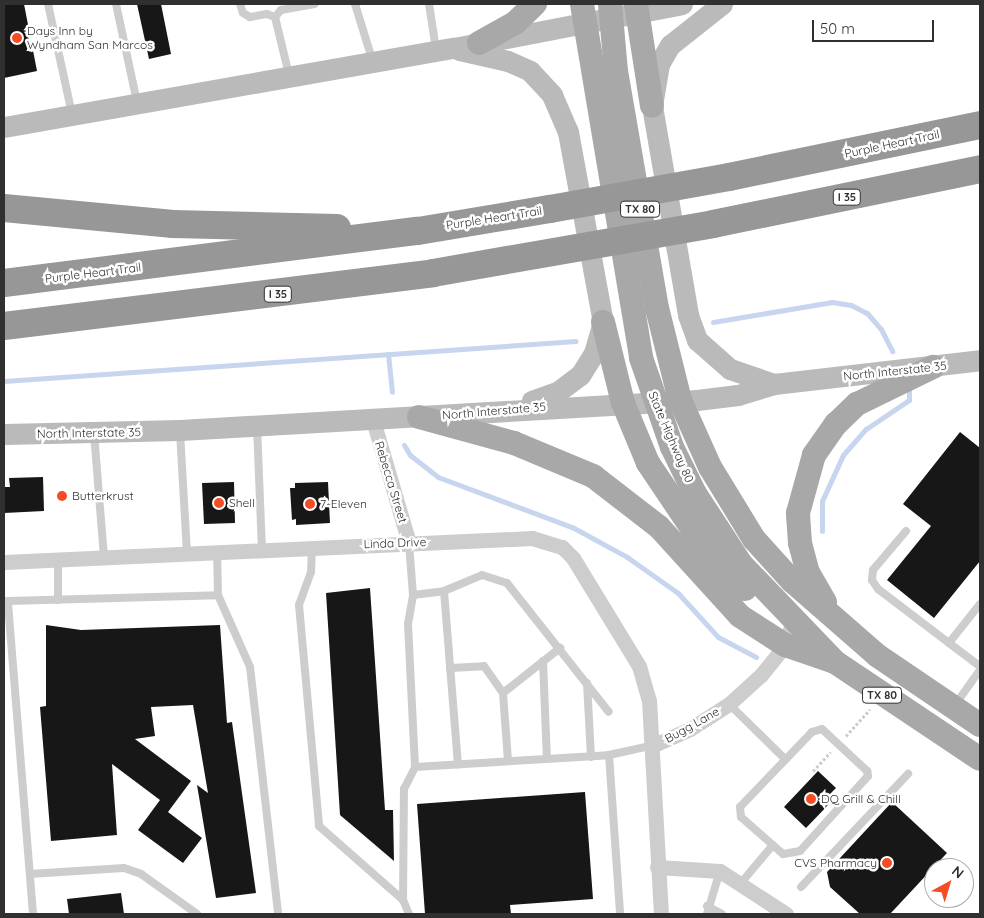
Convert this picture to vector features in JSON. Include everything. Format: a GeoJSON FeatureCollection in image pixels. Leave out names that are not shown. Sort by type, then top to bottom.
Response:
{"type":"FeatureCollection","features":[{"type":"Feature","properties":{"kind":"highway","name":"Purple Heart Trail"},"geometry":{"type":"LineString","coordinates":[[4,283],[418,231],[550,210],[729,177],[980,124]]}},
{"type":"Feature","properties":{"kind":"highway","name":"I 35"},"geometry":{"type":"LineString","coordinates":[[4,326],[346,286],[713,224],[980,169]]}},
{"type":"Feature","properties":{"kind":"highway"},"geometry":{"type":"LineString","coordinates":[[4,208],[173,224],[418,231]]}},
{"type":"Feature","properties":{"kind":"main road"},"geometry":{"type":"LineString","coordinates":[[480,43],[515,23],[535,4]]}},
{"type":"Feature","properties":{"kind":"main road"},"geometry":{"type":"LineString","coordinates":[[4,127],[445,50],[480,43],[582,12],[682,4]]}},
{"type":"Feature","properties":{"kind":"main road"},"geometry":{"type":"LineString","coordinates":[[652,106],[659,64],[670,45],[722,4]]}},
{"type":"Feature","properties":{"kind":"main road"},"geometry":{"type":"LineString","coordinates":[[636,7],[688,315],[697,340],[730,369],[774,384]]}},
{"type":"Feature","properties":{"kind":"main road","name":"State Highway 80"},"geometry":{"type":"LineString","coordinates":[[610,10],[616,71],[657,308],[680,400],[710,467],[754,539],[837,623],[878,656],[980,725]]}},
{"type":"Feature","properties":{"kind":"main road","name":"State Highway 80"},"geometry":{"type":"LineString","coordinates":[[582,12],[640,358],[672,447],[718,533],[741,564],[835,662],[980,759]]}},
{"type":"Feature","properties":{"kind":"main road"},"geometry":{"type":"LineString","coordinates":[[445,50],[508,61],[530,71],[552,95],[568,132],[603,322],[623,403],[648,463],[699,539],[745,588],[794,618],[836,639],[980,739]]}},
{"type":"Feature","properties":{"kind":"main road"},"geometry":{"type":"LineString","coordinates":[[508,410],[559,391],[580,375],[594,353],[603,322]]}},
{"type":"Feature","properties":{"kind":"main road","name":"North Interstate 35"},"geometry":{"type":"LineString","coordinates":[[4,434],[180,430],[373,420],[654,400],[738,396],[774,384],[933,367],[980,360]]}},
{"type":"Feature","properties":{"kind":"main road"},"geometry":{"type":"LineString","coordinates":[[837,623],[808,573],[800,543],[798,513],[814,456],[836,424],[857,404],[933,367]]}},
{"type":"Feature","properties":{"kind":"main road"},"geometry":{"type":"LineString","coordinates":[[420,417],[514,443],[593,476],[660,527],[740,616],[785,645],[835,662]]}},
{"type":"Feature","properties":{"kind":"street","name":"Rebecca Street"},"geometry":{"type":"LineString","coordinates":[[373,420],[409,543]]}},
{"type":"Feature","properties":{"kind":"street","name":"Linda Drive"},"geometry":{"type":"LineString","coordinates":[[4,562],[262,548],[532,538],[562,547],[573,558],[639,666],[649,700],[654,745]]}},
{"type":"Feature","properties":{"kind":"street","name":"Bugg Lane"},"geometry":{"type":"LineString","coordinates":[[661,914],[657,867],[654,745],[690,728],[729,704],[771,665],[785,645],[794,618]]}},
{"type":"Feature","properties":{"kind":"street"},"geometry":{"type":"LineString","coordinates":[[657,867],[720,871],[786,914]]}},
{"type":"Feature","properties":{"kind":"lane"},"geometry":{"type":"LineString","coordinates":[[48,4],[73,116]]}},
{"type":"Feature","properties":{"kind":"lane"},"geometry":{"type":"LineString","coordinates":[[116,4],[137,103]]}},
{"type":"Feature","properties":{"kind":"lane"},"geometry":{"type":"LineString","coordinates":[[240,4],[242,13],[250,17],[267,14],[275,17]]}},
{"type":"Feature","properties":{"kind":"lane"},"geometry":{"type":"LineString","coordinates":[[275,17],[281,10],[314,4]]}},
{"type":"Feature","properties":{"kind":"lane"},"geometry":{"type":"LineString","coordinates":[[355,4],[373,62]]}},
{"type":"Feature","properties":{"kind":"lane"},"geometry":{"type":"LineString","coordinates":[[429,4],[445,50]]}},
{"type":"Feature","properties":{"kind":"lane"},"geometry":{"type":"LineString","coordinates":[[275,17],[290,77]]}},
{"type":"Feature","properties":{"kind":"lane"},"geometry":{"type":"LineString","coordinates":[[257,426],[262,548]]}},
{"type":"Feature","properties":{"kind":"lane"},"geometry":{"type":"LineString","coordinates":[[180,430],[187,552]]}},
{"type":"Feature","properties":{"kind":"lane"},"geometry":{"type":"LineString","coordinates":[[94,433],[104,556]]}},
{"type":"Feature","properties":{"kind":"lane"},"geometry":{"type":"LineString","coordinates":[[906,531],[873,570],[872,580],[878,589],[980,668],[954,707]]}},
{"type":"Feature","properties":{"kind":"lane"},"geometry":{"type":"LineString","coordinates":[[409,543],[412,595],[408,624],[415,767],[404,789],[403,900],[409,914]]}},
{"type":"Feature","properties":{"kind":"lane"},"geometry":{"type":"LineString","coordinates":[[312,546],[311,572],[299,605],[319,826],[403,900]]}},
{"type":"Feature","properties":{"kind":"lane"},"geometry":{"type":"LineString","coordinates":[[217,551],[218,595],[250,667],[278,914]]}},
{"type":"Feature","properties":{"kind":"lane"},"geometry":{"type":"LineString","coordinates":[[58,559],[58,600]]}},
{"type":"Feature","properties":{"kind":"lane"},"geometry":{"type":"LineString","coordinates":[[412,595],[444,591],[482,575],[507,583],[609,712]]}},
{"type":"Feature","properties":{"kind":"lane"},"geometry":{"type":"LineString","coordinates":[[444,591],[458,764]]}},
{"type":"Feature","properties":{"kind":"lane"},"geometry":{"type":"LineString","coordinates":[[33,914],[8,602],[218,595]]}},
{"type":"Feature","properties":{"kind":"lane"},"geometry":{"type":"LineString","coordinates":[[949,643],[980,604]]}},
{"type":"Feature","properties":{"kind":"lane"},"geometry":{"type":"LineString","coordinates":[[504,693],[560,648]]}},
{"type":"Feature","properties":{"kind":"lane"},"geometry":{"type":"LineString","coordinates":[[543,661],[547,759]]}},
{"type":"Feature","properties":{"kind":"lane"},"geometry":{"type":"LineString","coordinates":[[450,668],[484,666],[504,693],[508,761]]}},
{"type":"Feature","properties":{"kind":"lane"},"geometry":{"type":"LineString","coordinates":[[587,683],[590,756]]}},
{"type":"Feature","properties":{"kind":"lane"},"geometry":{"type":"LineString","coordinates":[[729,704],[784,759]]}},
{"type":"Feature","properties":{"kind":"lane"},"geometry":{"type":"LineString","coordinates":[[822,729],[867,771],[866,781],[800,851],[788,855],[772,846],[742,817],[740,807],[784,759],[812,732],[822,729]]}},
{"type":"Feature","properties":{"kind":"lane"},"geometry":{"type":"LineString","coordinates":[[415,767],[609,755],[654,745]]}},
{"type":"Feature","properties":{"kind":"lane"},"geometry":{"type":"LineString","coordinates":[[609,755],[620,914]]}},
{"type":"Feature","properties":{"kind":"lane"},"geometry":{"type":"LineString","coordinates":[[801,887],[908,774]]}},
{"type":"Feature","properties":{"kind":"lane"},"geometry":{"type":"LineString","coordinates":[[741,883],[772,846]]}},
{"type":"Feature","properties":{"kind":"lane"},"geometry":{"type":"LineString","coordinates":[[30,874],[124,868],[141,874],[197,914]]}},
{"type":"Feature","properties":{"kind":"lane"},"geometry":{"type":"LineString","coordinates":[[720,871],[707,910],[722,914]]}},
{"type":"Feature","properties":{"kind":"building","name":"Days Inn by Wyndham San Marcos"},"geometry":{"type":"Polygon","coordinates":[[[4,4],[24,4],[37,71],[4,78],[4,4]]]}},
{"type":"Feature","properties":{"kind":"building","name":"Days Inn by Wyndham San Marcos"},"geometry":{"type":"Polygon","coordinates":[[[137,4],[161,4],[171,54],[149,59],[137,4]]]}},
{"type":"Feature","properties":{"kind":"building"},"geometry":{"type":"Polygon","coordinates":[[[960,432],[980,448],[980,561],[934,618],[887,580],[931,526],[903,504],[960,432]]]}},
{"type":"Feature","properties":{"kind":"building"},"geometry":{"type":"Polygon","coordinates":[[[43,477],[44,511],[4,513],[4,487],[10,487],[9,478],[43,477]]]}},
{"type":"Feature","properties":{"kind":"building","name":"Shell"},"geometry":{"type":"Polygon","coordinates":[[[234,482],[235,523],[204,524],[202,483],[234,482]]]}},
{"type":"Feature","properties":{"kind":"building","name":"7-Eleven"},"geometry":{"type":"Polygon","coordinates":[[[328,482],[330,523],[296,525],[296,519],[292,520],[290,488],[295,488],[295,483],[328,482]]]}},
{"type":"Feature","properties":{"kind":"building"},"geometry":{"type":"Polygon","coordinates":[[[370,588],[385,810],[393,810],[394,861],[340,815],[326,593],[370,588]]]}},
{"type":"Feature","properties":{"kind":"building"},"geometry":{"type":"Polygon","coordinates":[[[46,625],[81,630],[220,625],[227,723],[232,722],[256,893],[216,898],[197,785],[208,793],[193,705],[151,707],[155,736],[135,739],[191,781],[168,812],[202,838],[183,863],[138,830],[160,800],[112,764],[117,835],[51,841],[40,707],[46,706],[46,625]]]}},
{"type":"Feature","properties":{"kind":"building","name":"DQ Grill & Chill"},"geometry":{"type":"Polygon","coordinates":[[[818,771],[836,788],[828,796],[832,801],[806,828],[784,807],[818,771]]]}},
{"type":"Feature","properties":{"kind":"building"},"geometry":{"type":"Polygon","coordinates":[[[585,792],[593,899],[510,905],[511,914],[425,914],[417,804],[585,792]]]}},
{"type":"Feature","properties":{"kind":"building","name":"CVS Pharmacy"},"geometry":{"type":"Polygon","coordinates":[[[892,802],[947,853],[942,858],[924,858],[924,878],[890,914],[860,914],[830,887],[827,872],[892,802]]]}},
{"type":"Feature","properties":{"kind":"building"},"geometry":{"type":"Polygon","coordinates":[[[121,893],[124,914],[69,914],[67,899],[121,893]]]}},
{"type":"Feature","properties":{"kind":"waterway"},"geometry":{"type":"LineString","coordinates":[[713,322],[832,302],[851,305],[867,313],[881,329],[892,351]]}},
{"type":"Feature","properties":{"kind":"waterway"},"geometry":{"type":"LineString","coordinates":[[4,381],[576,341]]}},
{"type":"Feature","properties":{"kind":"waterway"},"geometry":{"type":"LineString","coordinates":[[388,354],[392,392]]}},
{"type":"Feature","properties":{"kind":"waterway"},"geometry":{"type":"LineString","coordinates":[[822,531],[822,501],[843,455],[866,429],[909,400],[909,390]]}},
{"type":"Feature","properties":{"kind":"waterway"},"geometry":{"type":"LineString","coordinates":[[404,445],[410,455],[438,477],[572,527],[627,557],[678,593],[718,637],[756,657]]}},
{"type":"Feature","properties":{"kind":"place","name":"Days Inn by Wyndham San Marcos"},"geometry":{"type":"Point","coordinates":[17,38]}},
{"type":"Feature","properties":{"kind":"place","name":"Butterkrust"},"geometry":{"type":"Point","coordinates":[62,496]}},
{"type":"Feature","properties":{"kind":"place","name":"Shell"},"geometry":{"type":"Point","coordinates":[219,503]}},
{"type":"Feature","properties":{"kind":"place","name":"7-Eleven"},"geometry":{"type":"Point","coordinates":[310,504]}},
{"type":"Feature","properties":{"kind":"place","name":"DQ Grill & Chill"},"geometry":{"type":"Point","coordinates":[811,799]}},
{"type":"Feature","properties":{"kind":"place","name":"CVS Pharmacy"},"geometry":{"type":"Point","coordinates":[887,863]}}]}
